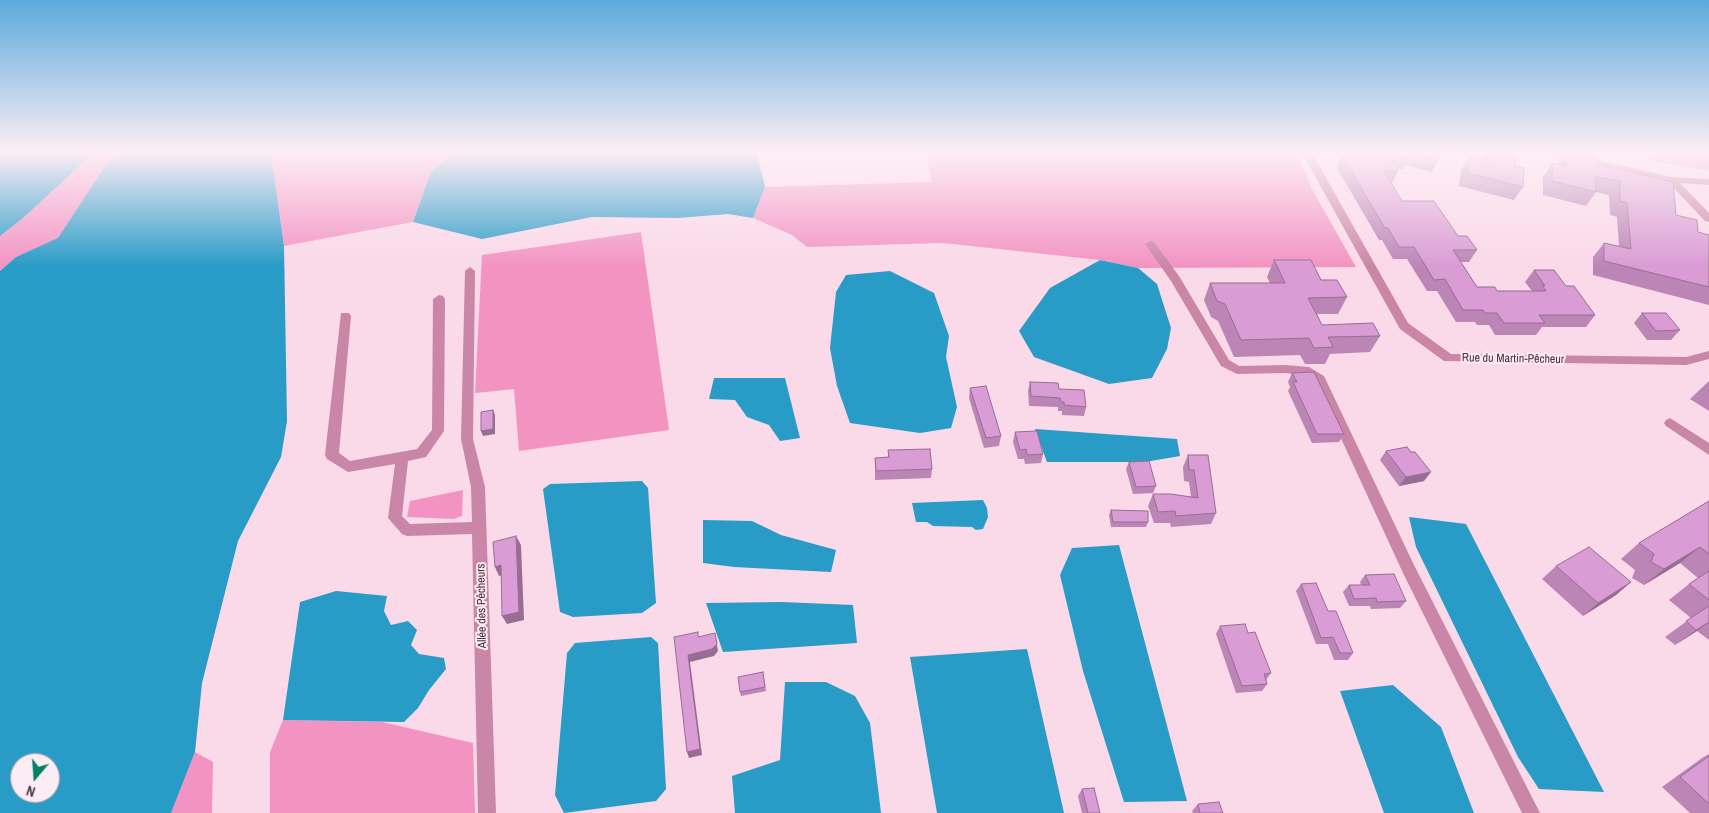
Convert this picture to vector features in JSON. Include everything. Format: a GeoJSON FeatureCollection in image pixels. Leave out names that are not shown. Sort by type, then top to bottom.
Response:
{"type":"FeatureCollection","features":[{"type":"Feature","properties":{"kind":"street","name":"Rue du Martin-Pêcheur"},"geometry":{"type":"LineString","coordinates":[[1328,191],[1404,326],[1448,358],[1686,361],[1709,355]]}},
{"type":"Feature","properties":{"kind":"street"},"geometry":{"type":"LineString","coordinates":[[1682,191],[1709,219]]}},
{"type":"Feature","properties":{"kind":"street"},"geometry":{"type":"LineString","coordinates":[[1150,244],[1175,279],[1225,363],[1237,370],[1285,369],[1309,371],[1320,379],[1408,569],[1531,813]]}},
{"type":"Feature","properties":{"kind":"street","name":"Allée des Pêcheurs"},"geometry":{"type":"LineString","coordinates":[[470,271],[467,439],[478,487],[487,813]]}},
{"type":"Feature","properties":{"kind":"street"},"geometry":{"type":"LineString","coordinates":[[345,316],[332,455],[348,467],[421,453],[438,431],[439,299]]}},
{"type":"Feature","properties":{"kind":"street"},"geometry":{"type":"LineString","coordinates":[[1670,423],[1709,450]]}},
{"type":"Feature","properties":{"kind":"street"},"geometry":{"type":"LineString","coordinates":[[402,457],[395,518],[407,530],[480,528]]}},
{"type":"Feature","properties":{"kind":"shaded area"},"geometry":{"type":"Polygon","coordinates":[[[52,191],[89,191],[58,239],[16,257],[0,271],[0,236],[52,191]]]}},
{"type":"Feature","properties":{"kind":"shaded area"},"geometry":{"type":"Polygon","coordinates":[[[276,191],[424,191],[413,222],[284,246],[276,191]]]}},
{"type":"Feature","properties":{"kind":"shaded area"},"geometry":{"type":"Polygon","coordinates":[[[763,191],[1313,191],[1356,267],[1138,268],[1100,260],[943,243],[807,247],[792,235],[753,218],[763,191]]]}},
{"type":"Feature","properties":{"kind":"shaded area"},"geometry":{"type":"Polygon","coordinates":[[[641,232],[669,430],[519,451],[514,389],[475,393],[482,255],[641,232]]]}},
{"type":"Feature","properties":{"kind":"shaded area"},"geometry":{"type":"Polygon","coordinates":[[[463,490],[462,516],[454,519],[407,517],[410,501],[463,490]]]}},
{"type":"Feature","properties":{"kind":"shaded area"},"geometry":{"type":"Polygon","coordinates":[[[283,720],[382,722],[473,743],[475,813],[270,813],[270,752],[283,720]]]}},
{"type":"Feature","properties":{"kind":"shaded area"},"geometry":{"type":"Polygon","coordinates":[[[195,752],[213,762],[212,813],[171,813],[195,752]]]}},
{"type":"Feature","properties":{"kind":"water"},"geometry":{"type":"Polygon","coordinates":[[[0,191],[52,191],[23,218],[0,236],[0,191]]]}},
{"type":"Feature","properties":{"kind":"water"},"geometry":{"type":"Polygon","coordinates":[[[89,191],[276,191],[284,246],[287,421],[281,457],[238,541],[202,683],[195,752],[171,813],[0,813],[0,271],[16,257],[58,238],[89,191]]]}},
{"type":"Feature","properties":{"kind":"water"},"geometry":{"type":"Polygon","coordinates":[[[424,191],[763,191],[753,218],[728,214],[677,218],[592,217],[482,239],[413,222],[424,191]]]}},
{"type":"Feature","properties":{"kind":"water"},"geometry":{"type":"Polygon","coordinates":[[[1100,260],[1138,268],[1157,284],[1171,328],[1167,349],[1152,378],[1109,384],[1034,357],[1019,331],[1050,288],[1100,260]]]}},
{"type":"Feature","properties":{"kind":"water"},"geometry":{"type":"Polygon","coordinates":[[[890,271],[934,293],[949,336],[946,357],[957,407],[951,428],[920,433],[850,423],[837,386],[830,348],[836,292],[846,275],[890,271]]]}},
{"type":"Feature","properties":{"kind":"water"},"geometry":{"type":"Polygon","coordinates":[[[714,378],[785,378],[800,438],[780,441],[769,425],[747,417],[735,400],[709,399],[714,378]]]}},
{"type":"Feature","properties":{"kind":"water"},"geometry":{"type":"Polygon","coordinates":[[[1035,429],[1177,439],[1180,456],[1145,462],[1047,462],[1035,429]]]}},
{"type":"Feature","properties":{"kind":"water"},"geometry":{"type":"Polygon","coordinates":[[[642,481],[648,488],[656,603],[642,613],[573,617],[560,612],[543,489],[550,484],[642,481]]]}},
{"type":"Feature","properties":{"kind":"water"},"geometry":{"type":"Polygon","coordinates":[[[983,500],[987,508],[988,517],[983,529],[976,530],[972,527],[933,526],[927,522],[916,522],[912,503],[983,500]]]}},
{"type":"Feature","properties":{"kind":"water"},"geometry":{"type":"Polygon","coordinates":[[[1409,517],[1466,524],[1604,792],[1539,789],[1518,757],[1416,547],[1409,517]]]}},
{"type":"Feature","properties":{"kind":"water"},"geometry":{"type":"Polygon","coordinates":[[[703,520],[752,521],[781,535],[836,550],[831,572],[734,567],[703,563],[703,520]]]}},
{"type":"Feature","properties":{"kind":"water"},"geometry":{"type":"Polygon","coordinates":[[[1119,545],[1187,801],[1124,802],[1083,671],[1060,575],[1072,548],[1119,545]]]}},
{"type":"Feature","properties":{"kind":"water"},"geometry":{"type":"Polygon","coordinates":[[[336,591],[387,596],[384,611],[391,625],[408,621],[417,630],[411,645],[419,654],[444,658],[446,669],[429,690],[418,708],[404,722],[283,720],[300,602],[336,591]]]}},
{"type":"Feature","properties":{"kind":"water"},"geometry":{"type":"Polygon","coordinates":[[[782,602],[853,605],[857,643],[723,652],[706,603],[782,602]]]}},
{"type":"Feature","properties":{"kind":"water"},"geometry":{"type":"Polygon","coordinates":[[[651,637],[658,643],[666,789],[656,801],[564,813],[555,795],[567,653],[575,643],[651,637]]]}},
{"type":"Feature","properties":{"kind":"water"},"geometry":{"type":"Polygon","coordinates":[[[1027,649],[1064,813],[937,813],[910,657],[1027,649]]]}},
{"type":"Feature","properties":{"kind":"water"},"geometry":{"type":"Polygon","coordinates":[[[785,682],[826,682],[855,696],[870,723],[881,813],[735,813],[732,776],[780,760],[785,682]]]}},
{"type":"Feature","properties":{"kind":"water"},"geometry":{"type":"Polygon","coordinates":[[[1393,685],[1441,727],[1474,813],[1384,813],[1340,691],[1393,685]]]}},
{"type":"Feature","properties":{"kind":"building"},"geometry":{"type":"Polygon","coordinates":[[[1363,191],[1396,191],[1402,201],[1434,201],[1458,236],[1467,236],[1477,250],[1453,250],[1477,287],[1495,287],[1497,291],[1546,291],[1542,285],[1545,286],[1534,270],[1554,270],[1566,286],[1574,286],[1595,315],[1539,315],[1545,323],[1504,323],[1497,313],[1485,313],[1483,310],[1463,310],[1445,279],[1434,280],[1414,247],[1399,247],[1388,228],[1385,228],[1363,191]]]}},
{"type":"Feature","properties":{"kind":"building"},"geometry":{"type":"Polygon","coordinates":[[[1620,191],[1674,191],[1676,215],[1697,220],[1698,232],[1709,235],[1709,287],[1604,261],[1604,243],[1631,249],[1627,203],[1620,201],[1620,191]]]}},
{"type":"Feature","properties":{"kind":"building"},"geometry":{"type":"Polygon","coordinates":[[[1274,260],[1311,260],[1321,280],[1337,280],[1347,297],[1308,298],[1322,325],[1373,323],[1380,336],[1328,337],[1333,347],[1314,348],[1309,338],[1241,340],[1225,304],[1217,301],[1210,283],[1285,283],[1274,260]]]}},
{"type":"Feature","properties":{"kind":"building"},"geometry":{"type":"Polygon","coordinates":[[[1642,313],[1666,313],[1680,330],[1656,331],[1642,313]]]}},
{"type":"Feature","properties":{"kind":"building"},"geometry":{"type":"Polygon","coordinates":[[[1314,372],[1344,434],[1317,434],[1293,382],[1297,382],[1292,373],[1314,372]]]}},
{"type":"Feature","properties":{"kind":"building"},"geometry":{"type":"Polygon","coordinates":[[[1030,382],[1058,383],[1059,389],[1084,390],[1086,407],[1064,405],[1060,398],[1031,396],[1030,382]]]}},
{"type":"Feature","properties":{"kind":"building"},"geometry":{"type":"Polygon","coordinates":[[[986,386],[1001,436],[986,438],[970,388],[986,386]]]}},
{"type":"Feature","properties":{"kind":"building"},"geometry":{"type":"Polygon","coordinates":[[[493,410],[493,429],[481,431],[481,412],[493,410]]]}},
{"type":"Feature","properties":{"kind":"building"},"geometry":{"type":"Polygon","coordinates":[[[1037,431],[1043,454],[1027,455],[1026,449],[1020,450],[1015,432],[1037,431]]]}},
{"type":"Feature","properties":{"kind":"building"},"geometry":{"type":"Polygon","coordinates":[[[1407,447],[1411,452],[1415,452],[1431,472],[1406,477],[1386,451],[1407,447]]]}},
{"type":"Feature","properties":{"kind":"building"},"geometry":{"type":"Polygon","coordinates":[[[930,449],[932,469],[876,471],[875,458],[889,457],[888,450],[930,449]]]}},
{"type":"Feature","properties":{"kind":"building"},"geometry":{"type":"Polygon","coordinates":[[[1188,455],[1208,455],[1216,513],[1176,516],[1175,511],[1158,512],[1153,494],[1171,494],[1198,498],[1194,470],[1189,470],[1188,455]]]}},
{"type":"Feature","properties":{"kind":"building"},"geometry":{"type":"Polygon","coordinates":[[[1149,461],[1156,486],[1136,487],[1129,462],[1149,461]]]}},
{"type":"Feature","properties":{"kind":"building"},"geometry":{"type":"Polygon","coordinates":[[[1709,501],[1709,554],[1700,547],[1664,569],[1651,562],[1654,554],[1639,543],[1709,501]]]}},
{"type":"Feature","properties":{"kind":"building"},"geometry":{"type":"Polygon","coordinates":[[[1111,510],[1148,511],[1148,522],[1113,522],[1111,510]]]}},
{"type":"Feature","properties":{"kind":"building"},"geometry":{"type":"Polygon","coordinates":[[[516,536],[519,612],[502,616],[501,565],[495,567],[493,542],[516,536]]]}},
{"type":"Feature","properties":{"kind":"building"},"geometry":{"type":"Polygon","coordinates":[[[1589,547],[1631,582],[1598,603],[1556,566],[1589,547]]]}},
{"type":"Feature","properties":{"kind":"building"},"geometry":{"type":"Polygon","coordinates":[[[1709,571],[1709,600],[1689,584],[1709,571]]]}},
{"type":"Feature","properties":{"kind":"building"},"geometry":{"type":"Polygon","coordinates":[[[1394,574],[1406,601],[1377,602],[1376,598],[1354,599],[1349,585],[1370,585],[1365,575],[1394,574]]]}},
{"type":"Feature","properties":{"kind":"building"},"geometry":{"type":"Polygon","coordinates":[[[1316,583],[1328,611],[1336,611],[1353,653],[1340,653],[1333,637],[1321,638],[1301,584],[1316,583]]]}},
{"type":"Feature","properties":{"kind":"building"},"geometry":{"type":"Polygon","coordinates":[[[1709,606],[1709,622],[1696,630],[1686,621],[1709,606]]]}},
{"type":"Feature","properties":{"kind":"building"},"geometry":{"type":"Polygon","coordinates":[[[1245,624],[1248,633],[1255,632],[1271,673],[1264,674],[1267,684],[1242,686],[1220,626],[1245,624]]]}},
{"type":"Feature","properties":{"kind":"building"},"geometry":{"type":"Polygon","coordinates":[[[698,632],[698,637],[715,633],[717,644],[712,649],[688,655],[700,749],[687,752],[674,637],[698,632]]]}},
{"type":"Feature","properties":{"kind":"building"},"geometry":{"type":"Polygon","coordinates":[[[763,672],[765,687],[740,692],[738,677],[763,672]]]}},
{"type":"Feature","properties":{"kind":"building"},"geometry":{"type":"Polygon","coordinates":[[[1709,756],[1709,804],[1680,777],[1709,756]]]}},
{"type":"Feature","properties":{"kind":"building"},"geometry":{"type":"Polygon","coordinates":[[[1094,788],[1100,813],[1088,813],[1082,789],[1094,788]]]}},
{"type":"Feature","properties":{"kind":"building"},"geometry":{"type":"Polygon","coordinates":[[[1219,802],[1223,813],[1200,813],[1198,804],[1219,802]]]}}]}
